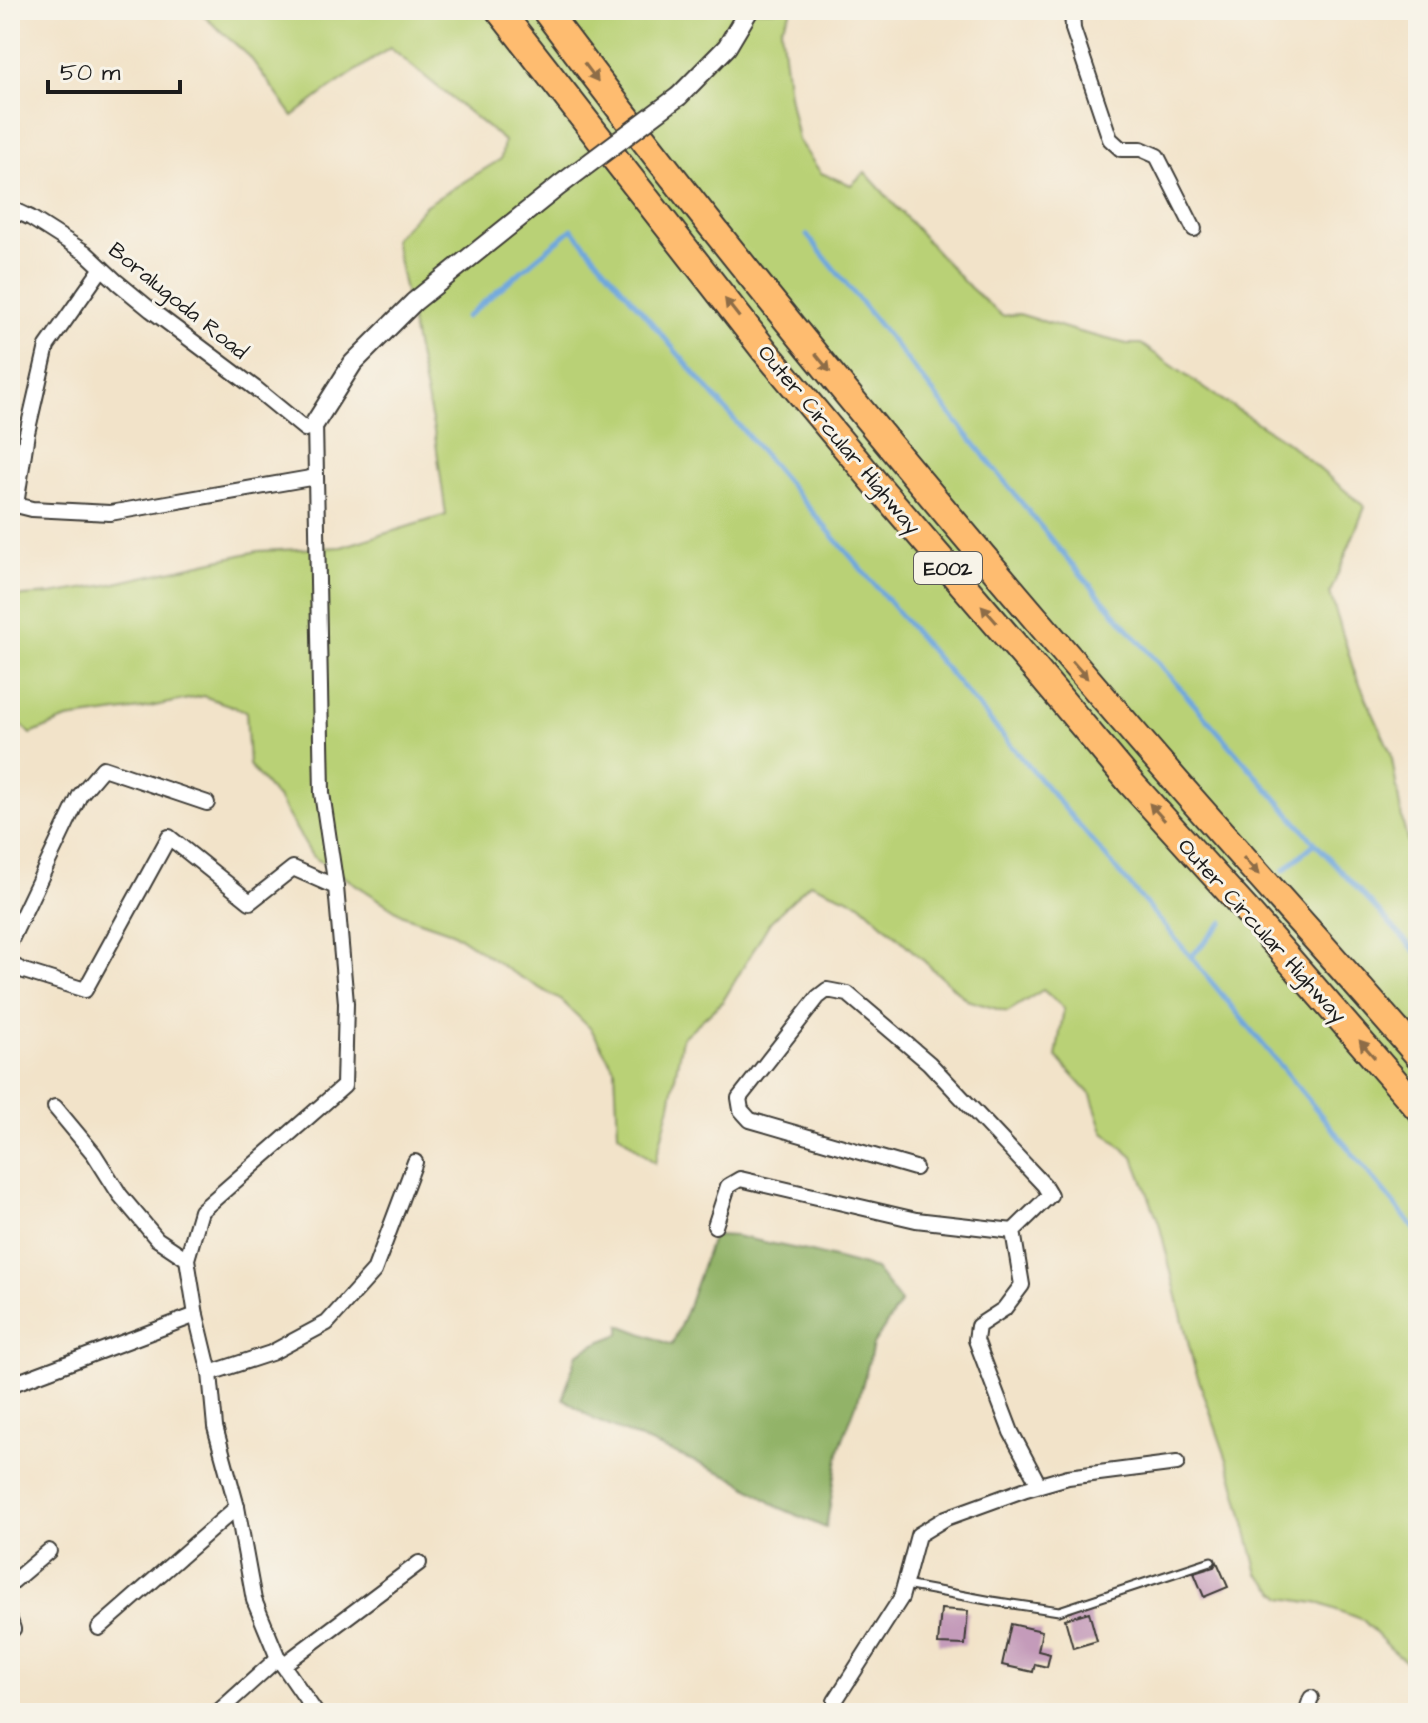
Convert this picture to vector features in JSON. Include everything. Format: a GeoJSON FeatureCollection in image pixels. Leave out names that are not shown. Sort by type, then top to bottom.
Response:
{"type":"FeatureCollection","features":[{"type":"Feature","properties":{"kind":"highway","name":"Outer Circular Highway"},"geometry":{"type":"LineString","coordinates":[[499,10],[765,351],[877,485],[1131,783],[1418,1108]]}},
{"type":"Feature","properties":{"kind":"highway","name":"Outer Circular Highway"},"geometry":{"type":"LineString","coordinates":[[545,10],[607,93],[909,470],[1174,779],[1418,1055]]}},
{"type":"Feature","properties":{"kind":"street"},"geometry":{"type":"LineString","coordinates":[[316,1713],[280,1661],[254,1600],[237,1507],[215,1427],[210,1373],[187,1259],[201,1211],[344,1086],[346,1003],[336,887],[322,793],[315,423],[353,363],[414,302],[560,185],[679,96],[727,47],[749,10]]}},
{"type":"Feature","properties":{"kind":"street"},"geometry":{"type":"LineString","coordinates":[[1072,10],[1073,29],[1110,139],[1121,149],[1141,149],[1157,156],[1194,229]]}},
{"type":"Feature","properties":{"kind":"street","name":"Boralugoda Road"},"geometry":{"type":"LineString","coordinates":[[10,208],[86,253],[151,310],[305,429],[315,423]]}},
{"type":"Feature","properties":{"kind":"street"},"geometry":{"type":"LineString","coordinates":[[102,268],[47,346],[27,433],[16,505],[32,509],[110,513],[316,477]]}},
{"type":"Feature","properties":{"kind":"street"},"geometry":{"type":"LineString","coordinates":[[10,942],[80,795],[103,768],[207,803]]}},
{"type":"Feature","properties":{"kind":"street"},"geometry":{"type":"LineString","coordinates":[[10,964],[85,990],[169,837],[250,902],[293,868],[336,887]]}},
{"type":"Feature","properties":{"kind":"street"},"geometry":{"type":"LineString","coordinates":[[915,1168],[750,1120],[741,1110],[739,1098],[818,997],[827,990],[848,994],[929,1063],[1044,1185],[1050,1195],[1013,1231]]}},
{"type":"Feature","properties":{"kind":"street"},"geometry":{"type":"LineString","coordinates":[[55,1107],[157,1239],[187,1259]]}},
{"type":"Feature","properties":{"kind":"street"},"geometry":{"type":"LineString","coordinates":[[210,1373],[271,1353],[327,1323],[374,1271],[415,1162]]}},
{"type":"Feature","properties":{"kind":"street"},"geometry":{"type":"LineString","coordinates":[[715,1226],[728,1186],[740,1179],[916,1220],[1013,1231]]}},
{"type":"Feature","properties":{"kind":"street"},"geometry":{"type":"LineString","coordinates":[[1013,1231],[1022,1285],[1004,1309],[978,1326],[976,1340],[1011,1432],[1039,1485]]}},
{"type":"Feature","properties":{"kind":"street"},"geometry":{"type":"LineString","coordinates":[[10,1385],[196,1315]]}},
{"type":"Feature","properties":{"kind":"street"},"geometry":{"type":"LineString","coordinates":[[836,1713],[835,1701],[901,1598],[918,1535],[946,1518],[1039,1485],[1068,1477],[1177,1463]]}},
{"type":"Feature","properties":{"kind":"street"},"geometry":{"type":"LineString","coordinates":[[99,1628],[237,1507]]}},
{"type":"Feature","properties":{"kind":"street"},"geometry":{"type":"LineString","coordinates":[[10,1584],[49,1551]]}},
{"type":"Feature","properties":{"kind":"street"},"geometry":{"type":"LineString","coordinates":[[217,1713],[280,1661],[419,1563]]}},
{"type":"Feature","properties":{"kind":"street"},"geometry":{"type":"LineString","coordinates":[[10,1620],[13,1629],[10,1632]]}},
{"type":"Feature","properties":{"kind":"street"},"geometry":{"type":"LineString","coordinates":[[1306,1713],[1311,1698]]}},
{"type":"Feature","properties":{"kind":"lane"},"geometry":{"type":"LineString","coordinates":[[905,1585],[1059,1611],[1211,1561]]}},
{"type":"Feature","properties":{"kind":"green space"},"geometry":{"type":"Polygon","coordinates":[[[197,10],[792,10],[781,28],[789,95],[798,140],[821,173],[851,185],[865,172],[964,282],[1002,316],[1019,314],[1127,344],[1141,344],[1287,442],[1365,507],[1330,593],[1354,671],[1391,753],[1402,819],[1418,884],[1418,1672],[1363,1620],[1321,1604],[1283,1598],[1258,1574],[1233,1477],[1194,1366],[1159,1223],[1134,1158],[1103,1131],[1091,1095],[1056,1057],[1064,1008],[1043,990],[1007,1012],[967,1000],[860,903],[810,883],[770,922],[723,1001],[682,1038],[670,1105],[655,1163],[618,1133],[615,1070],[591,1029],[562,1001],[452,932],[403,915],[312,856],[279,800],[249,765],[246,711],[203,696],[67,719],[31,734],[10,716],[10,597],[107,585],[258,551],[341,547],[446,515],[435,436],[394,239],[426,205],[501,159],[504,141],[390,48],[293,116],[249,56],[197,10]]]}},
{"type":"Feature","properties":{"kind":"green space"},"geometry":{"type":"Polygon","coordinates":[[[713,1235],[735,1236],[807,1251],[875,1269],[901,1302],[873,1345],[860,1394],[840,1447],[826,1528],[778,1507],[734,1478],[595,1420],[563,1398],[577,1354],[620,1334],[620,1325],[672,1345],[713,1235]]]}},
{"type":"Feature","properties":{"kind":"building"},"geometry":{"type":"Polygon","coordinates":[[[1217,1562],[1228,1587],[1204,1597],[1194,1573],[1214,1567],[1217,1562]]]}},
{"type":"Feature","properties":{"kind":"building"},"geometry":{"type":"Polygon","coordinates":[[[941,1609],[968,1611],[965,1645],[938,1644],[941,1609]]]}},
{"type":"Feature","properties":{"kind":"building"},"geometry":{"type":"Polygon","coordinates":[[[1089,1612],[1097,1641],[1073,1648],[1065,1619],[1089,1612]]]}},
{"type":"Feature","properties":{"kind":"building"},"geometry":{"type":"Polygon","coordinates":[[[1011,1624],[1042,1631],[1038,1651],[1050,1654],[1047,1667],[1035,1664],[1033,1672],[1002,1665],[1011,1624]]]}},
{"type":"Feature","properties":{"kind":"waterway"},"geometry":{"type":"LineString","coordinates":[[466,317],[572,229],[1191,957],[1418,1233]]}},
{"type":"Feature","properties":{"kind":"waterway"},"geometry":{"type":"LineString","coordinates":[[807,235],[1058,548],[1315,843],[1418,954]]}},
{"type":"Feature","properties":{"kind":"waterway"},"geometry":{"type":"LineString","coordinates":[[1284,870],[1315,843]]}},
{"type":"Feature","properties":{"kind":"waterway"},"geometry":{"type":"LineString","coordinates":[[1191,957],[1223,922]]}}]}
